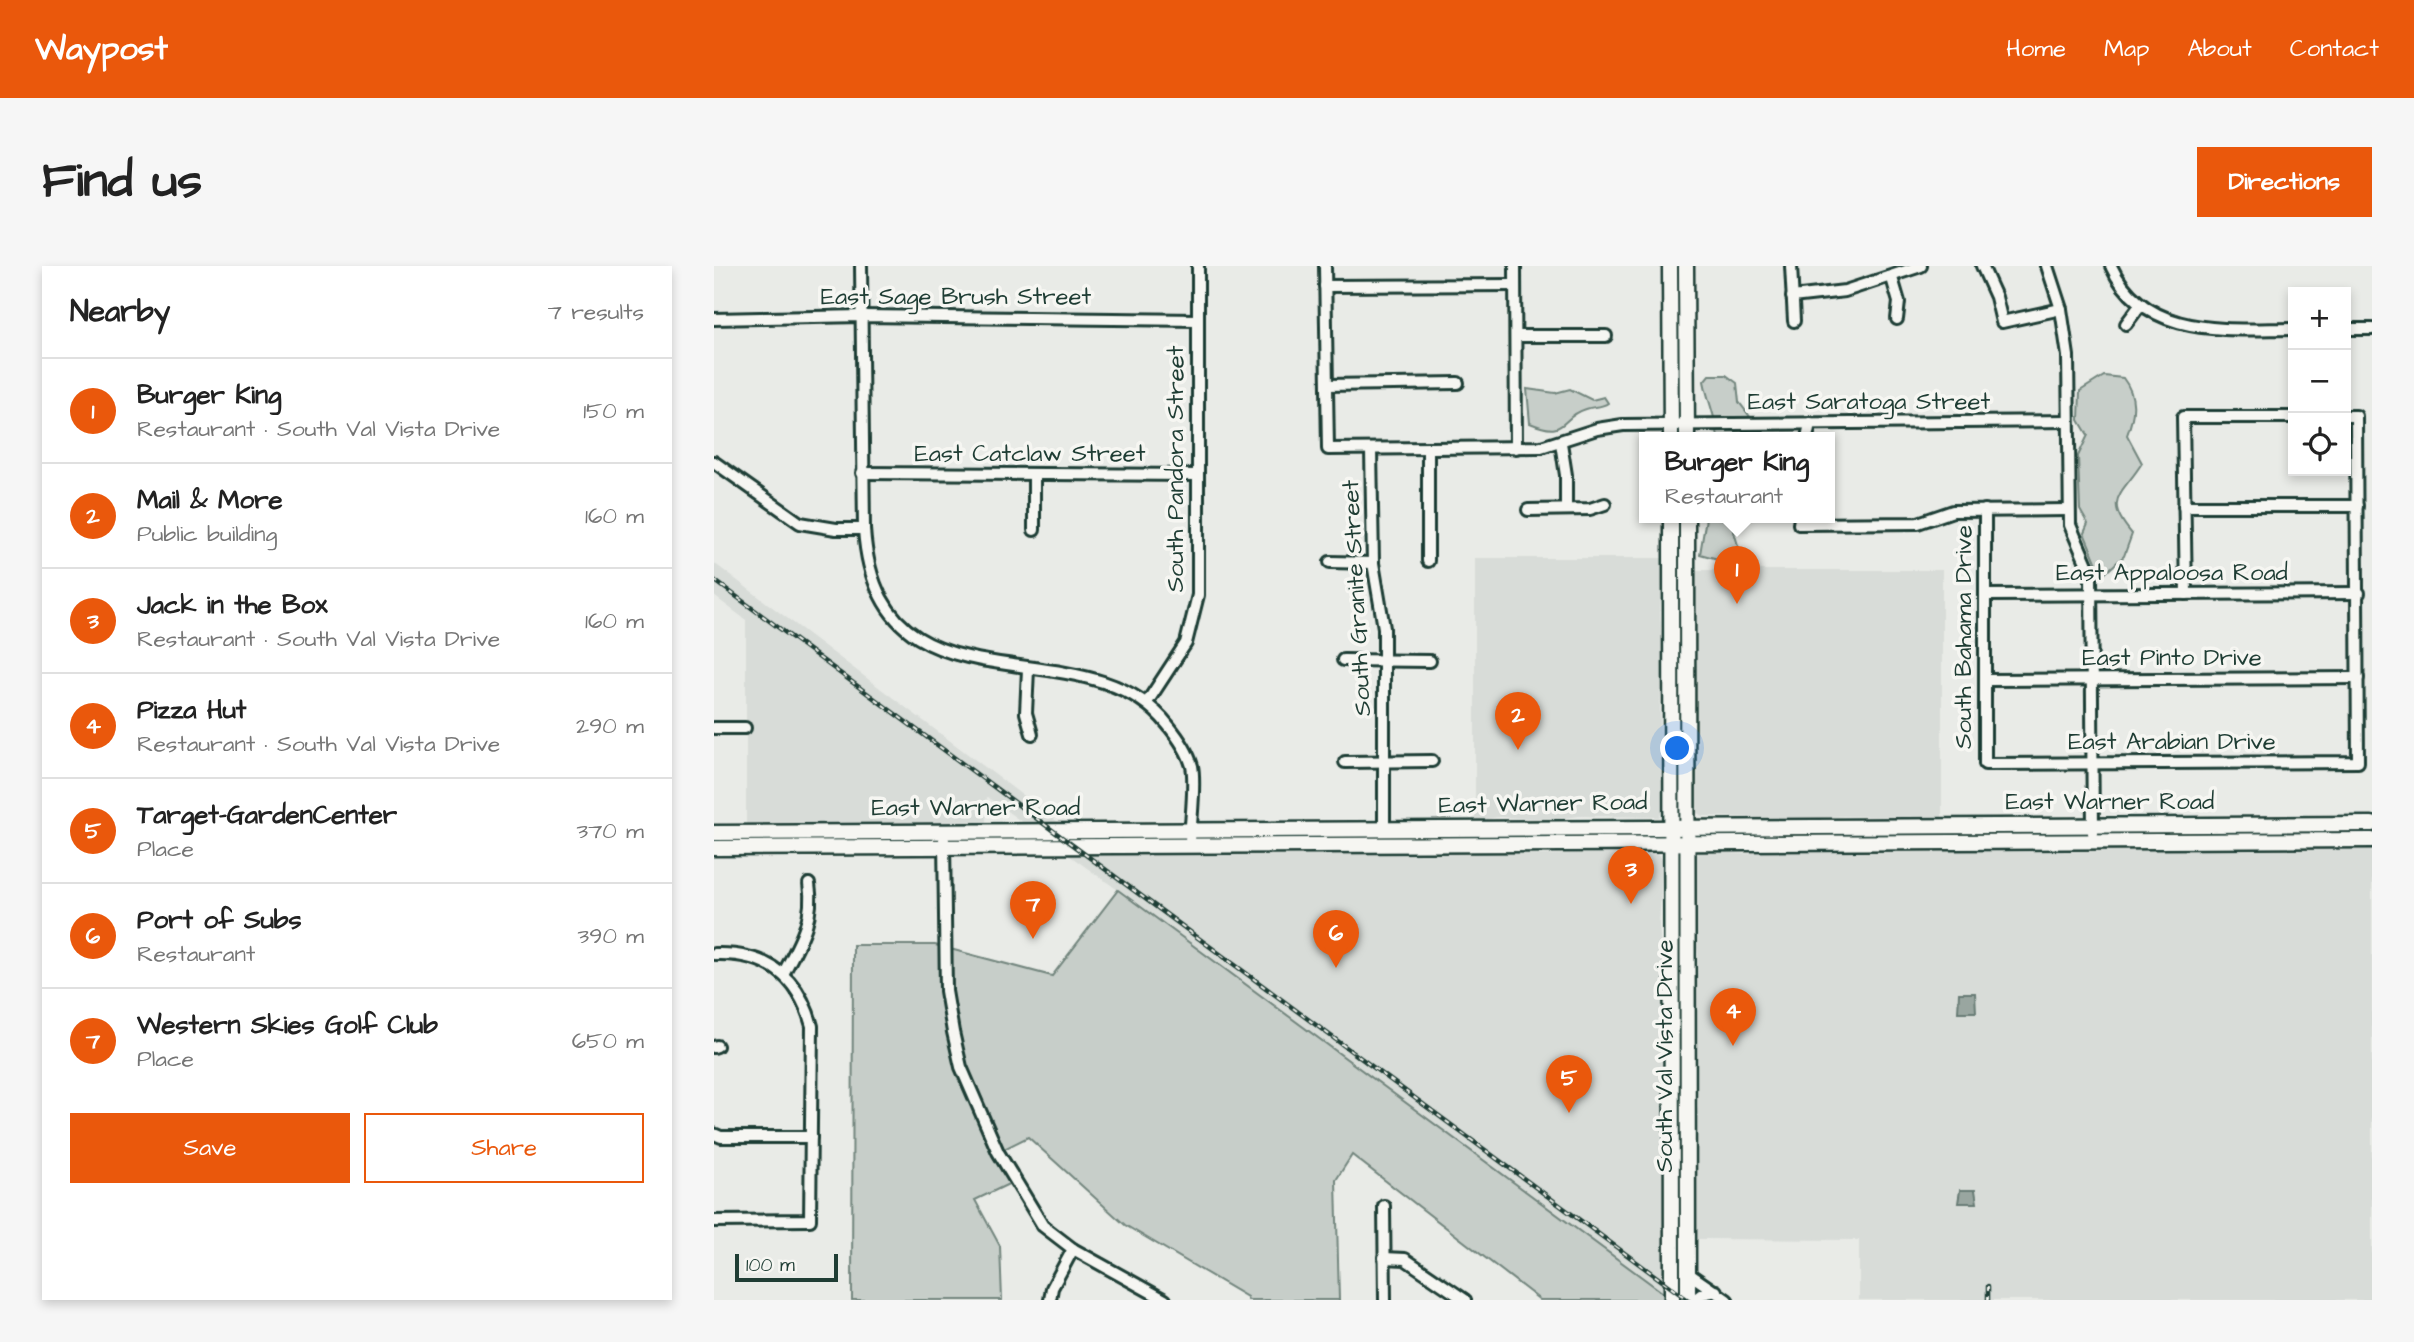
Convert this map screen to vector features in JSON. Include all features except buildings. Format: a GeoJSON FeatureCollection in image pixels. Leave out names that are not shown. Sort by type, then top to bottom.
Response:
{"type":"FeatureCollection","features":[{"type":"Feature","properties":{"kind":"main road"},"geometry":{"type":"LineString","coordinates":[[1670,266],[1671,431]]}},
{"type":"Feature","properties":{"kind":"main road"},"geometry":{"type":"LineString","coordinates":[[1686,266],[1687,431]]}},
{"type":"Feature","properties":{"kind":"main road","name":"South Val Vista Drive"},"geometry":{"type":"LineString","coordinates":[[1671,523],[1672,1300]]}},
{"type":"Feature","properties":{"kind":"main road","name":"South Val Vista Drive"},"geometry":{"type":"LineString","coordinates":[[1687,523],[1688,1300]]}},
{"type":"Feature","properties":{"kind":"main road"},"geometry":{"type":"LineString","coordinates":[[1671,646],[1687,646]]}},
{"type":"Feature","properties":{"kind":"main road","name":"East Warner Road"},"geometry":{"type":"LineString","coordinates":[[714,848],[1833,842],[2093,825],[2372,824]]}},
{"type":"Feature","properties":{"kind":"main road"},"geometry":{"type":"LineString","coordinates":[[1833,826],[1833,842]]}},
{"type":"Feature","properties":{"kind":"main road","name":"East Warner Road"},"geometry":{"type":"LineString","coordinates":[[714,833],[1833,826],[1927,834],[2093,841],[2372,840]]}},
{"type":"Feature","properties":{"kind":"main road"},"geometry":{"type":"LineString","coordinates":[[1485,827],[1486,844]]}},
{"type":"Feature","properties":{"kind":"main road"},"geometry":{"type":"LineString","coordinates":[[1261,829],[1261,845]]}},
{"type":"Feature","properties":{"kind":"main road"},"geometry":{"type":"LineString","coordinates":[[1325,844],[1378,837],[1384,829]]}},
{"type":"Feature","properties":{"kind":"main road"},"geometry":{"type":"LineString","coordinates":[[1672,1070],[1688,1070]]}},
{"type":"Feature","properties":{"kind":"main road"},"geometry":{"type":"LineString","coordinates":[[1672,1241],[1688,1241]]}},
{"type":"Feature","properties":{"kind":"street"},"geometry":{"type":"LineString","coordinates":[[861,266],[863,529],[866,560],[872,579],[888,608],[905,626],[928,643],[957,656],[1105,682],[1147,701],[1173,731],[1192,767],[1190,845]]}},
{"type":"Feature","properties":{"kind":"street","name":"South Pandora Street"},"geometry":{"type":"LineString","coordinates":[[1147,701],[1186,643],[1196,611],[1198,266]]}},
{"type":"Feature","properties":{"kind":"street","name":"South Granite Street"},"geometry":{"type":"LineString","coordinates":[[1325,266],[1328,449]]}},
{"type":"Feature","properties":{"kind":"street"},"geometry":{"type":"LineString","coordinates":[[1515,266],[1516,448]]}},
{"type":"Feature","properties":{"kind":"street"},"geometry":{"type":"LineString","coordinates":[[1791,266],[1794,321]]}},
{"type":"Feature","properties":{"kind":"street"},"geometry":{"type":"LineString","coordinates":[[1792,297],[1845,291],[1892,278],[1921,266]]}},
{"type":"Feature","properties":{"kind":"street"},"geometry":{"type":"LineString","coordinates":[[1982,266],[1996,297],[2002,322],[2061,309]]}},
{"type":"Feature","properties":{"kind":"street"},"geometry":{"type":"LineString","coordinates":[[2047,266],[2061,309],[2068,356],[2068,510],[2073,538],[2090,568],[2093,841]]}},
{"type":"Feature","properties":{"kind":"street"},"geometry":{"type":"LineString","coordinates":[[2111,266],[2130,296],[2161,318],[2203,330],[2288,329]]}},
{"type":"Feature","properties":{"kind":"street"},"geometry":{"type":"LineString","coordinates":[[1892,278],[1899,302],[1897,319]]}},
{"type":"Feature","properties":{"kind":"street"},"geometry":{"type":"LineString","coordinates":[[1325,286],[1515,285]]}},
{"type":"Feature","properties":{"kind":"street"},"geometry":{"type":"LineString","coordinates":[[2126,324],[2141,304]]}},
{"type":"Feature","properties":{"kind":"street","name":"East Sage Brush Street"},"geometry":{"type":"LineString","coordinates":[[714,319],[862,316],[1198,320]]}},
{"type":"Feature","properties":{"kind":"street"},"geometry":{"type":"LineString","coordinates":[[2351,329],[2372,329]]}},
{"type":"Feature","properties":{"kind":"street"},"geometry":{"type":"LineString","coordinates":[[1516,336],[1606,336]]}},
{"type":"Feature","properties":{"kind":"street"},"geometry":{"type":"LineString","coordinates":[[1327,385],[1458,383]]}},
{"type":"Feature","properties":{"kind":"street"},"geometry":{"type":"LineString","coordinates":[[2351,416],[2357,506],[2358,678]]}},
{"type":"Feature","properties":{"kind":"street"},"geometry":{"type":"LineString","coordinates":[[2186,594],[2183,417],[2288,417]]}},
{"type":"Feature","properties":{"kind":"street","name":"East Saratoga Street"},"geometry":{"type":"LineString","coordinates":[[1328,449],[1516,448],[1561,443],[1597,429],[1687,431],[1810,424],[2068,422]]}},
{"type":"Feature","properties":{"kind":"street"},"geometry":{"type":"LineString","coordinates":[[1808,432],[1810,424]]}},
{"type":"Feature","properties":{"kind":"street"},"geometry":{"type":"LineString","coordinates":[[1561,443],[1566,475],[1566,509]]}},
{"type":"Feature","properties":{"kind":"street","name":"South Granite Street"},"geometry":{"type":"LineString","coordinates":[[1371,450],[1373,563],[1383,618],[1385,661],[1384,829]]}},
{"type":"Feature","properties":{"kind":"street"},"geometry":{"type":"LineString","coordinates":[[1428,450],[1428,561]]}},
{"type":"Feature","properties":{"kind":"street"},"geometry":{"type":"LineString","coordinates":[[714,463],[800,523],[836,529],[863,529]]}},
{"type":"Feature","properties":{"kind":"street","name":"East Catclaw Street"},"geometry":{"type":"LineString","coordinates":[[862,473],[1198,475]]}},
{"type":"Feature","properties":{"kind":"street"},"geometry":{"type":"LineString","coordinates":[[1034,476],[1034,530]]}},
{"type":"Feature","properties":{"kind":"street"},"geometry":{"type":"LineString","coordinates":[[1528,510],[1590,509],[1605,504]]}},
{"type":"Feature","properties":{"kind":"street"},"geometry":{"type":"LineString","coordinates":[[2184,506],[2357,506]]}},
{"type":"Feature","properties":{"kind":"street","name":"South Bahama Drive"},"geometry":{"type":"LineString","coordinates":[[1985,510],[1985,764]]}},
{"type":"Feature","properties":{"kind":"street"},"geometry":{"type":"LineString","coordinates":[[1835,522],[1919,523],[1953,511],[2068,510]]}},
{"type":"Feature","properties":{"kind":"street"},"geometry":{"type":"LineString","coordinates":[[1330,562],[1373,563]]}},
{"type":"Feature","properties":{"kind":"street","name":"East Appaloosa Road"},"geometry":{"type":"LineString","coordinates":[[1986,595],[2359,593]]}},
{"type":"Feature","properties":{"kind":"street"},"geometry":{"type":"LineString","coordinates":[[1343,660],[1430,661]]}},
{"type":"Feature","properties":{"kind":"street"},"geometry":{"type":"LineString","coordinates":[[1028,668],[1026,713],[1032,734]]}},
{"type":"Feature","properties":{"kind":"street","name":"East Pinto Drive"},"geometry":{"type":"LineString","coordinates":[[1986,680],[2358,678]]}},
{"type":"Feature","properties":{"kind":"street","name":"East Arabian Drive"},"geometry":{"type":"LineString","coordinates":[[1985,764],[2358,762],[2358,678]]}},
{"type":"Feature","properties":{"kind":"street"},"geometry":{"type":"LineString","coordinates":[[714,728],[745,727]]}},
{"type":"Feature","properties":{"kind":"street"},"geometry":{"type":"LineString","coordinates":[[1345,762],[1432,761]]}},
{"type":"Feature","properties":{"kind":"street"},"geometry":{"type":"LineString","coordinates":[[944,831],[946,991],[961,1068],[998,1152],[1043,1226],[1073,1249],[1165,1300]]}},
{"type":"Feature","properties":{"kind":"street"},"geometry":{"type":"LineString","coordinates":[[783,974],[804,937],[812,904],[809,884]]}},
{"type":"Feature","properties":{"kind":"street"},"geometry":{"type":"LineString","coordinates":[[714,954],[736,953],[753,957],[768,963],[783,974],[801,998],[812,1026],[810,1220],[714,1221]]}},
{"type":"Feature","properties":{"kind":"street"},"geometry":{"type":"LineString","coordinates":[[714,1133],[721,1137],[811,1137]]}},
{"type":"Feature","properties":{"kind":"street"},"geometry":{"type":"LineString","coordinates":[[1384,1206],[1385,1300]]}},
{"type":"Feature","properties":{"kind":"street"},"geometry":{"type":"LineString","coordinates":[[1050,1300],[1052,1288],[1073,1249]]}},
{"type":"Feature","properties":{"kind":"street"},"geometry":{"type":"LineString","coordinates":[[1384,1258],[1405,1259],[1465,1300]]}},
{"type":"Feature","properties":{"kind":"street"},"geometry":{"type":"LineString","coordinates":[[1688,1273],[1727,1300]]}},
{"type":"Feature","properties":{"kind":"street"},"geometry":{"type":"LineString","coordinates":[[1694,1300],[1705,1293],[1716,1291]]}},
{"type":"Feature","properties":{"kind":"shaded area"},"geometry":{"type":"Polygon","coordinates":[[[1709,375],[1726,375],[1737,383],[1739,402],[1751,418],[1748,432],[1717,432],[1704,381],[1709,375]]]}},
{"type":"Feature","properties":{"kind":"shaded area"},"geometry":{"type":"Polygon","coordinates":[[[2104,376],[2123,378],[2128,385],[2133,398],[2133,412],[2127,435],[2142,463],[2118,497],[2118,513],[2132,534],[2124,556],[2102,576],[2084,533],[2088,524],[2080,510],[2078,456],[2088,435],[2079,420],[2080,391],[2104,376]]]}},
{"type":"Feature","properties":{"kind":"shaded area"},"geometry":{"type":"Polygon","coordinates":[[[1527,389],[1555,393],[1570,389],[1592,400],[1604,397],[1608,403],[1577,413],[1562,425],[1551,429],[1530,423],[1527,389]]]}},
{"type":"Feature","properties":{"kind":"shaded area"},"geometry":{"type":"Polygon","coordinates":[[[1705,523],[1733,523],[1742,559],[1732,563],[1700,554],[1705,523]]]}},
{"type":"Feature","properties":{"kind":"shaded area"},"geometry":{"type":"Polygon","coordinates":[[[1475,558],[1664,558],[1660,611],[1663,660],[1660,709],[1663,810],[1659,817],[1579,816],[1553,820],[1499,817],[1475,821],[1475,558]]]}},
{"type":"Feature","properties":{"kind":"shaded area"},"geometry":{"type":"Polygon","coordinates":[[[714,563],[1099,853],[1246,855],[1275,851],[1399,850],[1471,854],[1509,850],[1542,855],[1657,851],[1663,861],[1659,926],[1665,986],[1661,1058],[1665,1085],[1661,1149],[1666,1172],[1665,1265],[1712,1300],[1672,1300],[1118,890],[987,797],[986,824],[746,825],[746,620],[714,596],[714,563]]]}},
{"type":"Feature","properties":{"kind":"shaded area"},"geometry":{"type":"Polygon","coordinates":[[[1693,570],[1942,570],[1942,819],[1844,816],[1794,820],[1703,816],[1697,813],[1694,791],[1698,738],[1693,711],[1697,656],[1693,630],[1693,570]]]}},
{"type":"Feature","properties":{"kind":"shaded area"},"geometry":{"type":"Polygon","coordinates":[[[2372,847],[2372,1300],[1859,1300],[1859,1240],[1695,1239],[1694,1131],[1698,1105],[1694,1058],[1698,954],[1694,929],[1695,857],[1700,851],[1744,854],[1791,849],[2372,847]]]}},
{"type":"Feature","properties":{"kind":"shaded area"},"geometry":{"type":"Polygon","coordinates":[[[1118,890],[1666,1295],[1666,1300],[1540,1300],[1352,1155],[1336,1180],[1339,1300],[1248,1300],[1125,1225],[1028,1137],[998,1152],[1015,1181],[975,1200],[1000,1246],[1002,1300],[852,1300],[853,945],[935,945],[1052,976],[1118,890]]]}},
{"type":"Feature","properties":{"kind":"shaded area"},"geometry":{"type":"Polygon","coordinates":[[[1959,993],[1975,993],[1976,1012],[1958,1012],[1959,993]]]}},
{"type":"Feature","properties":{"kind":"shaded area"},"geometry":{"type":"Polygon","coordinates":[[[1960,1190],[1975,1190],[1977,1203],[1958,1203],[1960,1190]]]}},
{"type":"Feature","properties":{"kind":"railway"},"geometry":{"type":"LineString","coordinates":[[714,580],[1688,1300]]}},
{"type":"Feature","properties":{"kind":"railway"},"geometry":{"type":"LineString","coordinates":[[1988,1286],[1988,1300]]}},
{"type":"Feature","properties":{"kind":"place","name":"Burger King"},"geometry":{"type":"Point","coordinates":[1737,604]}},
{"type":"Feature","properties":{"kind":"place","name":"Mail & More"},"geometry":{"type":"Point","coordinates":[1518,750]}},
{"type":"Feature","properties":{"kind":"place","name":"Jack in the Box"},"geometry":{"type":"Point","coordinates":[1631,904]}},
{"type":"Feature","properties":{"kind":"place","name":"Western Skies Golf Club"},"geometry":{"type":"Point","coordinates":[1033,939]}},
{"type":"Feature","properties":{"kind":"place","name":"Port of Subs"},"geometry":{"type":"Point","coordinates":[1336,968]}},
{"type":"Feature","properties":{"kind":"place","name":"Pizza Hut"},"geometry":{"type":"Point","coordinates":[1733,1046]}},
{"type":"Feature","properties":{"kind":"place","name":"Target-GardenCenter"},"geometry":{"type":"Point","coordinates":[1569,1113]}}]}
